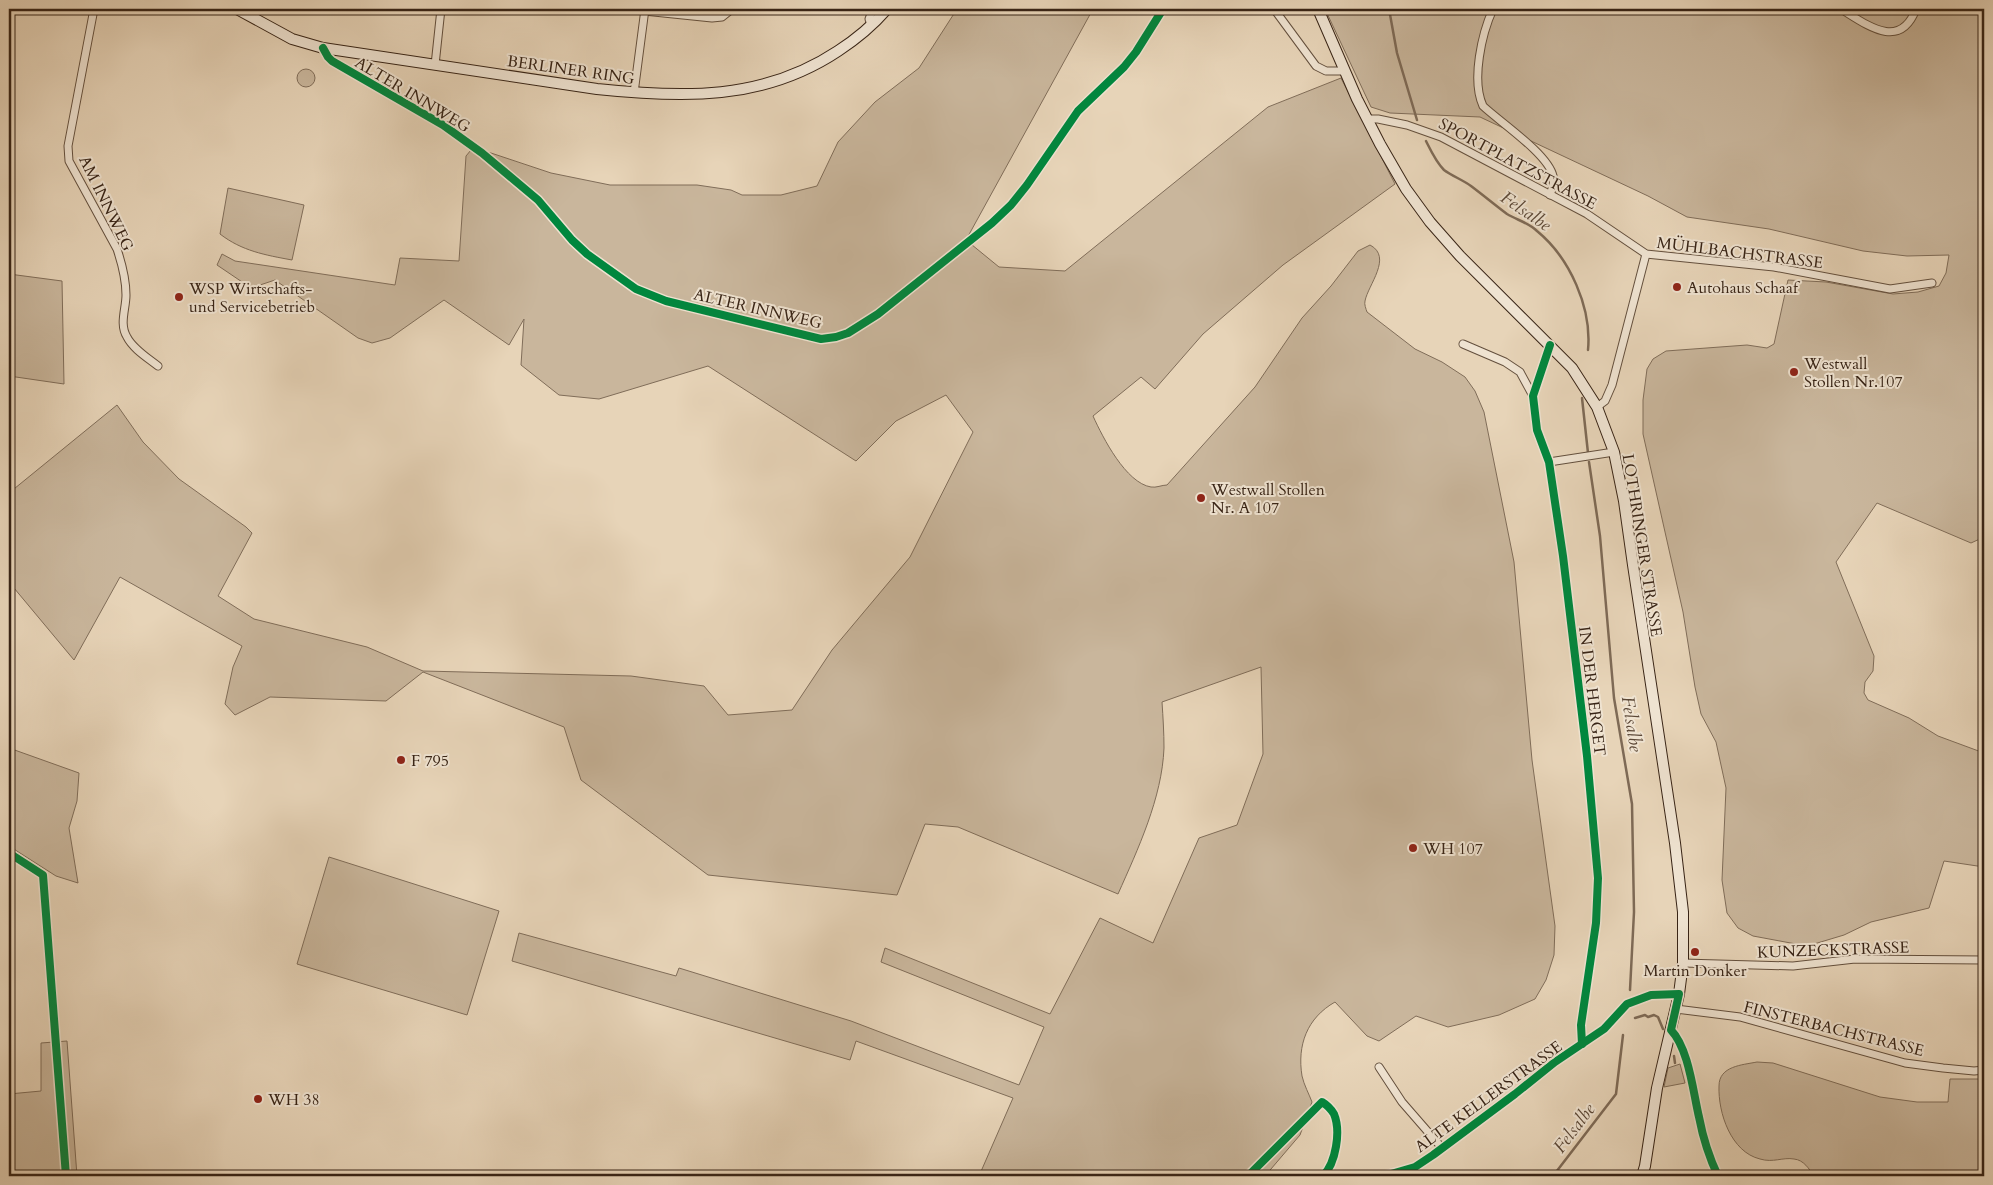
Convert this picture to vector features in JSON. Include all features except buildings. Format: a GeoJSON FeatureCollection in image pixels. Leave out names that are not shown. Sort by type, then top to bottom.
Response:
{"type":"FeatureCollection","features":[{"type":"Feature","properties":{"kind":"main road","name":"BERLINER RING"},"geometry":{"type":"LineString","coordinates":[[237,9],[287,37],[323,48],[634,93],[663,95],[732,92],[773,83],[808,69],[850,44],[886,9]]}},
{"type":"Feature","properties":{"kind":"main road","name":"LOTHRINGER STRASSE"},"geometry":{"type":"LineString","coordinates":[[1318,9],[1367,119],[1406,188],[1430,222],[1482,280],[1572,368],[1597,407],[1614,452],[1625,510],[1680,881],[1683,926],[1683,963],[1679,994],[1657,1088],[1642,1176]]}},
{"type":"Feature","properties":{"kind":"street","name":"AM INNWEG"},"geometry":{"type":"LineString","coordinates":[[94,9],[68,146],[69,161],[117,249],[122,265],[126,296],[123,326],[126,336],[158,366]]}},
{"type":"Feature","properties":{"kind":"street"},"geometry":{"type":"LineString","coordinates":[[435,65],[441,9]]}},
{"type":"Feature","properties":{"kind":"street"},"geometry":{"type":"LineString","coordinates":[[634,93],[644,10],[712,18],[722,17],[732,9]]}},
{"type":"Feature","properties":{"kind":"street"},"geometry":{"type":"LineString","coordinates":[[871,25],[869,19],[873,9]]}},
{"type":"Feature","properties":{"kind":"street","name":"ALTER INNWEG"},"geometry":{"type":"LineString","coordinates":[[323,48],[328,58],[332,61],[443,125],[482,152],[538,200],[572,240],[587,254],[636,289],[666,301],[821,338],[836,337],[848,333],[878,314],[992,224],[1027,185],[1078,111],[1124,67],[1136,52],[1163,9]]}},
{"type":"Feature","properties":{"kind":"street"},"geometry":{"type":"LineString","coordinates":[[1274,9],[1316,66],[1331,72],[1344,71]]}},
{"type":"Feature","properties":{"kind":"street"},"geometry":{"type":"LineString","coordinates":[[1493,9],[1483,38],[1480,58],[1479,98],[1483,106],[1530,146],[1548,166],[1553,174],[1554,181],[1550,195]]}},
{"type":"Feature","properties":{"kind":"street"},"geometry":{"type":"LineString","coordinates":[[1841,9],[1874,29],[1895,32],[1907,26],[1916,9]]}},
{"type":"Feature","properties":{"kind":"street","name":"SPORTPLATZSTRASSE"},"geometry":{"type":"LineString","coordinates":[[1367,119],[1392,121],[1434,134],[1604,224],[1646,254]]}},
{"type":"Feature","properties":{"kind":"street","name":"MÜHLBACHSTRASSE"},"geometry":{"type":"LineString","coordinates":[[1597,407],[1605,400],[1612,385],[1646,254],[1774,267],[1890,289],[1932,283]]}},
{"type":"Feature","properties":{"kind":"street","name":"IN DER HERGET"},"geometry":{"type":"LineString","coordinates":[[1463,344],[1505,362],[1520,372],[1533,396],[1537,430],[1549,462],[1588,756],[1598,878],[1596,923],[1581,1025],[1582,1044]]}},
{"type":"Feature","properties":{"kind":"street","name":"IN DER HERGET"},"geometry":{"type":"LineString","coordinates":[[1533,396],[1550,345]]}},
{"type":"Feature","properties":{"kind":"street"},"geometry":{"type":"LineString","coordinates":[[1549,462],[1614,452]]}},
{"type":"Feature","properties":{"kind":"street","name":"KUNZECKSTRASSE"},"geometry":{"type":"LineString","coordinates":[[1683,963],[1793,966],[1855,959],[1984,960]]}},
{"type":"Feature","properties":{"kind":"street","name":"ALTE KELLERSTRASSE"},"geometry":{"type":"LineString","coordinates":[[1415,1167],[1515,1094],[1555,1062],[1611,1024],[1627,1004],[1651,995],[1679,994]]}},
{"type":"Feature","properties":{"kind":"street","name":"FINSTERBACHSTRASSE"},"geometry":{"type":"LineString","coordinates":[[1676,1009],[1740,1017],[1905,1063],[1974,1071],[1984,1070]]}},
{"type":"Feature","properties":{"kind":"street"},"geometry":{"type":"LineString","coordinates":[[1671,1030],[1678,1038],[1687,1064],[1705,1144],[1718,1176]]}},
{"type":"Feature","properties":{"kind":"street"},"geometry":{"type":"LineString","coordinates":[[1379,1068],[1402,1102],[1442,1148]]}},
{"type":"Feature","properties":{"kind":"street"},"geometry":{"type":"LineString","coordinates":[[1322,1102],[1334,1115],[1336,1134],[1332,1161],[1322,1176]]}},
{"type":"Feature","properties":{"kind":"street"},"geometry":{"type":"LineString","coordinates":[[1384,1176],[1415,1167]]}},
{"type":"Feature","properties":{"kind":"street"},"geometry":{"type":"LineString","coordinates":[[1411,1176],[1415,1167]]}},
{"type":"Feature","properties":{"kind":"shaded area"},"geometry":{"type":"Polygon","coordinates":[[[957,9],[1093,9],[966,240],[999,267],[1065,271],[1268,107],[1341,78],[1395,184],[1283,265],[1203,334],[1155,389],[1141,377],[1093,416],[1116,458],[1124,469],[1142,484],[1151,487],[1167,485],[1255,387],[1302,318],[1331,286],[1358,251],[1370,245],[1377,250],[1379,264],[1365,301],[1367,312],[1415,349],[1442,362],[1465,377],[1475,391],[1484,412],[1514,562],[1532,760],[1555,926],[1554,955],[1546,980],[1535,999],[1499,1015],[1448,1027],[1416,1016],[1379,1041],[1367,1036],[1335,1002],[1325,1009],[1317,1016],[1306,1033],[1301,1054],[1302,1076],[1312,1102],[1300,1135],[1265,1176],[979,1176],[1013,1098],[856,1041],[850,1060],[512,961],[519,933],[676,976],[679,968],[851,1021],[1019,1085],[1044,1027],[881,962],[885,948],[1050,1014],[1100,918],[1153,943],[1199,838],[1237,825],[1263,754],[1261,667],[1162,702],[1164,748],[1159,786],[1148,823],[1118,894],[958,827],[925,824],[897,895],[708,875],[581,780],[564,727],[423,672],[386,701],[270,697],[235,715],[225,704],[233,667],[242,646],[120,577],[74,660],[9,582],[9,493],[117,405],[143,442],[179,479],[252,533],[218,596],[254,619],[367,647],[423,671],[631,676],[704,686],[728,715],[792,710],[832,650],[910,557],[973,432],[946,395],[896,421],[856,461],[708,366],[599,399],[559,395],[521,365],[524,319],[509,345],[444,300],[390,338],[372,343],[358,338],[275,280],[251,288],[217,265],[222,254],[235,261],[395,285],[400,258],[459,261],[466,156],[471,150],[491,153],[551,173],[610,185],[697,185],[731,190],[742,195],[781,195],[817,186],[838,142],[875,102],[919,68],[957,9]]]}},
{"type":"Feature","properties":{"kind":"shaded area"},"geometry":{"type":"Polygon","coordinates":[[[1325,9],[1984,9],[1984,537],[1971,543],[1877,503],[1836,562],[1874,656],[1873,671],[1865,682],[1864,693],[1868,700],[1909,718],[1938,736],[1984,753],[1984,867],[1944,861],[1929,908],[1871,922],[1844,935],[1814,944],[1796,944],[1753,936],[1738,928],[1727,913],[1722,880],[1726,788],[1716,742],[1701,714],[1695,687],[1683,612],[1643,434],[1643,400],[1647,369],[1653,359],[1666,351],[1747,345],[1767,348],[1774,344],[1788,280],[1826,282],[1893,294],[1918,292],[1939,286],[1946,273],[1949,255],[1907,256],[1863,251],[1769,229],[1687,217],[1648,196],[1480,117],[1390,113],[1371,107],[1325,9]]]}},
{"type":"Feature","properties":{"kind":"shaded area"},"geometry":{"type":"Polygon","coordinates":[[[302,69],[310,69],[315,74],[313,85],[302,87],[297,82],[297,74],[302,69]]]}},
{"type":"Feature","properties":{"kind":"shaded area"},"geometry":{"type":"Polygon","coordinates":[[[228,188],[304,205],[292,260],[245,248],[220,234],[228,188]]]}},
{"type":"Feature","properties":{"kind":"shaded area"},"geometry":{"type":"Polygon","coordinates":[[[9,274],[62,281],[64,384],[9,376],[9,274]]]}},
{"type":"Feature","properties":{"kind":"shaded area"},"geometry":{"type":"Polygon","coordinates":[[[9,748],[79,773],[77,801],[69,828],[78,883],[56,876],[9,846],[9,748]]]}},
{"type":"Feature","properties":{"kind":"shaded area"},"geometry":{"type":"Polygon","coordinates":[[[329,857],[499,911],[467,1015],[297,964],[329,857]]]}},
{"type":"Feature","properties":{"kind":"shaded area"},"geometry":{"type":"Polygon","coordinates":[[[67,1041],[77,1176],[9,1176],[9,1094],[41,1091],[41,1043],[67,1041]]]}},
{"type":"Feature","properties":{"kind":"shaded area"},"geometry":{"type":"Polygon","coordinates":[[[1757,1062],[1773,1063],[1880,1097],[1917,1102],[1948,1102],[1950,1079],[1984,1079],[1984,1176],[1814,1176],[1806,1165],[1798,1160],[1765,1160],[1750,1155],[1741,1148],[1728,1130],[1721,1108],[1719,1086],[1720,1079],[1727,1070],[1757,1062]]]}},
{"type":"Feature","properties":{"kind":"shaded area"},"geometry":{"type":"Polygon","coordinates":[[[1680,1064],[1685,1083],[1664,1087],[1668,1068],[1680,1064]]]}},
{"type":"Feature","properties":{"kind":"waterway","name":"Felsalbe"},"geometry":{"type":"LineString","coordinates":[[1389,9],[1397,53],[1417,120]]}},
{"type":"Feature","properties":{"kind":"waterway","name":"Felsalbe"},"geometry":{"type":"LineString","coordinates":[[1426,141],[1436,160],[1444,170],[1471,186],[1507,214],[1534,228],[1549,242],[1569,269],[1582,301],[1586,317],[1588,350]]}},
{"type":"Feature","properties":{"kind":"waterway","name":"Felsalbe"},"geometry":{"type":"LineString","coordinates":[[1582,398],[1588,453]]}},
{"type":"Feature","properties":{"kind":"waterway","name":"Felsalbe"},"geometry":{"type":"LineString","coordinates":[[1589,462],[1600,536],[1614,698],[1632,804],[1634,912],[1630,990]]}},
{"type":"Feature","properties":{"kind":"waterway"},"geometry":{"type":"LineString","coordinates":[[1635,1018],[1654,1015],[1658,1017],[1663,1029]]}},
{"type":"Feature","properties":{"kind":"waterway","name":"Felsalbe"},"geometry":{"type":"LineString","coordinates":[[1553,1176],[1616,1094],[1623,1035]]}},
{"type":"Feature","properties":{"kind":"waterway"},"geometry":{"type":"LineString","coordinates":[[1674,1056],[1675,1063]]}},
{"type":"Feature","properties":{"kind":"cycle path"},"geometry":{"type":"LineString","coordinates":[[323,48],[332,61],[443,125],[482,153],[538,200],[572,240],[587,254],[636,289],[666,301],[821,339],[848,333],[878,314],[992,223],[1011,205],[1078,111],[1124,67],[1136,52],[1163,9]]}},
{"type":"Feature","properties":{"kind":"cycle path"},"geometry":{"type":"LineString","coordinates":[[1550,345],[1533,396],[1537,430],[1549,462],[1563,556],[1587,756],[1598,878],[1596,923],[1581,1025],[1582,1044]]}},
{"type":"Feature","properties":{"kind":"cycle path"},"geometry":{"type":"LineString","coordinates":[[9,853],[43,875],[66,1176]]}},
{"type":"Feature","properties":{"kind":"cycle path"},"geometry":{"type":"LineString","coordinates":[[1384,1176],[1415,1167],[1433,1155],[1555,1062],[1604,1029],[1627,1004],[1651,995],[1679,994],[1671,1030],[1682,1048],[1690,1071],[1704,1140],[1718,1176]]}},
{"type":"Feature","properties":{"kind":"cycle path"},"geometry":{"type":"LineString","coordinates":[[1248,1176],[1322,1102],[1334,1114],[1337,1129],[1334,1155],[1323,1176]]}},
{"type":"Feature","properties":{"kind":"place","name":"Autohaus Schaaf"},"geometry":{"type":"Point","coordinates":[1677,287]}},
{"type":"Feature","properties":{"kind":"place","name":"WSP Wirtschafts- und Servicebetrieb"},"geometry":{"type":"Point","coordinates":[179,297]}},
{"type":"Feature","properties":{"kind":"place","name":"Westwall Stollen Nr.107"},"geometry":{"type":"Point","coordinates":[1794,372]}},
{"type":"Feature","properties":{"kind":"place","name":"Westwall Stollen Nr. A 107"},"geometry":{"type":"Point","coordinates":[1201,498]}},
{"type":"Feature","properties":{"kind":"place","name":"F 795"},"geometry":{"type":"Point","coordinates":[401,760]}},
{"type":"Feature","properties":{"kind":"place","name":"WH 107"},"geometry":{"type":"Point","coordinates":[1413,848]}},
{"type":"Feature","properties":{"kind":"place","name":"Martin Donker"},"geometry":{"type":"Point","coordinates":[1695,952]}},
{"type":"Feature","properties":{"kind":"place","name":"WH 38"},"geometry":{"type":"Point","coordinates":[258,1099]}}]}
